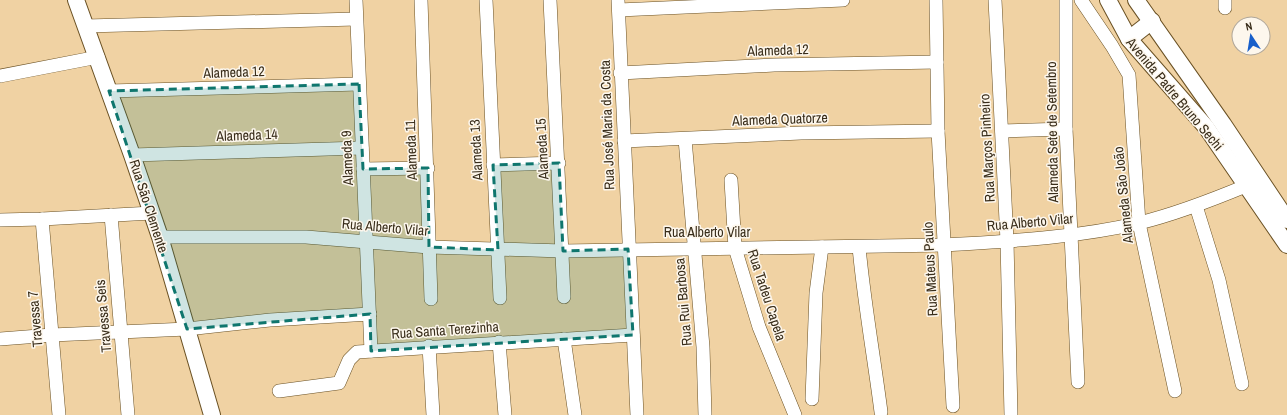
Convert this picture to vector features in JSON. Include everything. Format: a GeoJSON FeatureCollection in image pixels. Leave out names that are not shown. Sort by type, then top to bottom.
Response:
{"type":"FeatureCollection","features":[{"type":"Feature","properties":{"kind":"main road","name":"Rua São Clemente"},"geometry":{"type":"LineString","coordinates":[[76,0],[98,57],[152,212],[212,415]]}},
{"type":"Feature","properties":{"kind":"main road","name":"Avenida Padre Bruno Sechi"},"geometry":{"type":"LineString","coordinates":[[1108,0],[1129,38],[1198,116],[1248,185],[1287,245]]}},
{"type":"Feature","properties":{"kind":"main road","name":"Avenida Padre Bruno Sechi"},"geometry":{"type":"LineString","coordinates":[[1136,0],[1152,21],[1287,220]]}},
{"type":"Feature","properties":{"kind":"main road"},"geometry":{"type":"LineString","coordinates":[[1129,38],[1152,21]]}},
{"type":"Feature","properties":{"kind":"street","name":"Alameda 9"},"geometry":{"type":"LineString","coordinates":[[356,0],[371,351]]}},
{"type":"Feature","properties":{"kind":"street","name":"Alameda 11"},"geometry":{"type":"LineString","coordinates":[[421,0],[428,168],[431,299]]}},
{"type":"Feature","properties":{"kind":"street","name":"Alameda 13"},"geometry":{"type":"LineString","coordinates":[[486,0],[500,298]]}},
{"type":"Feature","properties":{"kind":"street","name":"Alameda 15"},"geometry":{"type":"LineString","coordinates":[[550,0],[559,163],[564,297]]}},
{"type":"Feature","properties":{"kind":"street"},"geometry":{"type":"LineString","coordinates":[[618,5],[843,0]]}},
{"type":"Feature","properties":{"kind":"street","name":"Rua Mateus Paulo"},"geometry":{"type":"LineString","coordinates":[[936,0],[938,131],[945,244],[952,406]]}},
{"type":"Feature","properties":{"kind":"street","name":"Rua Marços Pinheiro"},"geometry":{"type":"LineString","coordinates":[[995,0],[1007,241],[1011,415]]}},
{"type":"Feature","properties":{"kind":"street","name":"Alameda Sete de Setembro"},"geometry":{"type":"LineString","coordinates":[[1066,0],[1066,129],[1078,382]]}},
{"type":"Feature","properties":{"kind":"street","name":"Alameda São João"},"geometry":{"type":"LineString","coordinates":[[1081,0],[1129,74],[1139,223],[1175,391]]}},
{"type":"Feature","properties":{"kind":"street","name":"Rua José Maria da Costa"},"geometry":{"type":"LineString","coordinates":[[618,5],[628,248]]}},
{"type":"Feature","properties":{"kind":"street"},"geometry":{"type":"LineString","coordinates":[[86,26],[356,19]]}},
{"type":"Feature","properties":{"kind":"street"},"geometry":{"type":"LineString","coordinates":[[0,76],[98,57]]}},
{"type":"Feature","properties":{"kind":"street","name":"Alameda 12"},"geometry":{"type":"LineString","coordinates":[[620,73],[774,65],[937,62]]}},
{"type":"Feature","properties":{"kind":"street","name":"Alameda 12"},"geometry":{"type":"LineString","coordinates":[[110,91],[359,84]]}},
{"type":"Feature","properties":{"kind":"street"},"geometry":{"type":"LineString","coordinates":[[1002,131],[1066,129]]}},
{"type":"Feature","properties":{"kind":"street","name":"Alameda Quatorze"},"geometry":{"type":"LineString","coordinates":[[624,141],[801,134],[938,131]]}},
{"type":"Feature","properties":{"kind":"street","name":"Rua Rui Barbosa"},"geometry":{"type":"LineString","coordinates":[[685,139],[703,347],[705,415]]}},
{"type":"Feature","properties":{"kind":"street","name":"Alameda 14"},"geometry":{"type":"LineString","coordinates":[[132,155],[362,148]]}},
{"type":"Feature","properties":{"kind":"street"},"geometry":{"type":"LineString","coordinates":[[493,165],[559,163]]}},
{"type":"Feature","properties":{"kind":"street"},"geometry":{"type":"LineString","coordinates":[[363,169],[428,168]]}},
{"type":"Feature","properties":{"kind":"street","name":"Rua Tadeu Capela"},"geometry":{"type":"LineString","coordinates":[[731,180],[735,248],[759,327],[795,415]]}},
{"type":"Feature","properties":{"kind":"street","name":"Rua Alberto Vilar"},"geometry":{"type":"LineString","coordinates":[[160,237],[306,237],[429,247],[563,251],[628,248],[859,247],[945,244],[1007,241],[1098,231],[1139,223],[1196,206],[1248,185]]}},
{"type":"Feature","properties":{"kind":"street"},"geometry":{"type":"LineString","coordinates":[[1196,206],[1219,280],[1242,384]]}},
{"type":"Feature","properties":{"kind":"street"},"geometry":{"type":"LineString","coordinates":[[0,220],[42,219],[152,212]]}},
{"type":"Feature","properties":{"kind":"street","name":"Travessa Seis"},"geometry":{"type":"LineString","coordinates":[[111,215],[128,415]]}},
{"type":"Feature","properties":{"kind":"street","name":"Travessa 7"},"geometry":{"type":"LineString","coordinates":[[42,219],[59,415]]}},
{"type":"Feature","properties":{"kind":"street"},"geometry":{"type":"LineString","coordinates":[[812,399],[816,293],[822,247]]}},
{"type":"Feature","properties":{"kind":"street"},"geometry":{"type":"LineString","coordinates":[[859,247],[863,292],[871,336],[881,412]]}},
{"type":"Feature","properties":{"kind":"street"},"geometry":{"type":"LineString","coordinates":[[628,248],[637,415]]}},
{"type":"Feature","properties":{"kind":"street"},"geometry":{"type":"LineString","coordinates":[[0,339],[52,334],[187,329],[270,320],[370,314]]}},
{"type":"Feature","properties":{"kind":"street","name":"Rua Santa Terezinha"},"geometry":{"type":"LineString","coordinates":[[278,391],[339,383],[352,355],[357,352],[429,346],[633,335]]}},
{"type":"Feature","properties":{"kind":"street"},"geometry":{"type":"LineString","coordinates":[[564,338],[575,415]]}},
{"type":"Feature","properties":{"kind":"street"},"geometry":{"type":"LineString","coordinates":[[498,342],[505,415]]}},
{"type":"Feature","properties":{"kind":"street"},"geometry":{"type":"LineString","coordinates":[[429,346],[433,415]]}},
{"type":"Feature","properties":{"kind":"highlighted area"},"geometry":{"type":"Polygon","coordinates":[[[359,84],[363,169],[428,168],[429,247],[498,250],[493,165],[559,163],[563,251],[628,249],[633,335],[371,351],[370,314],[187,329],[109,91],[359,84]]]}}]}
